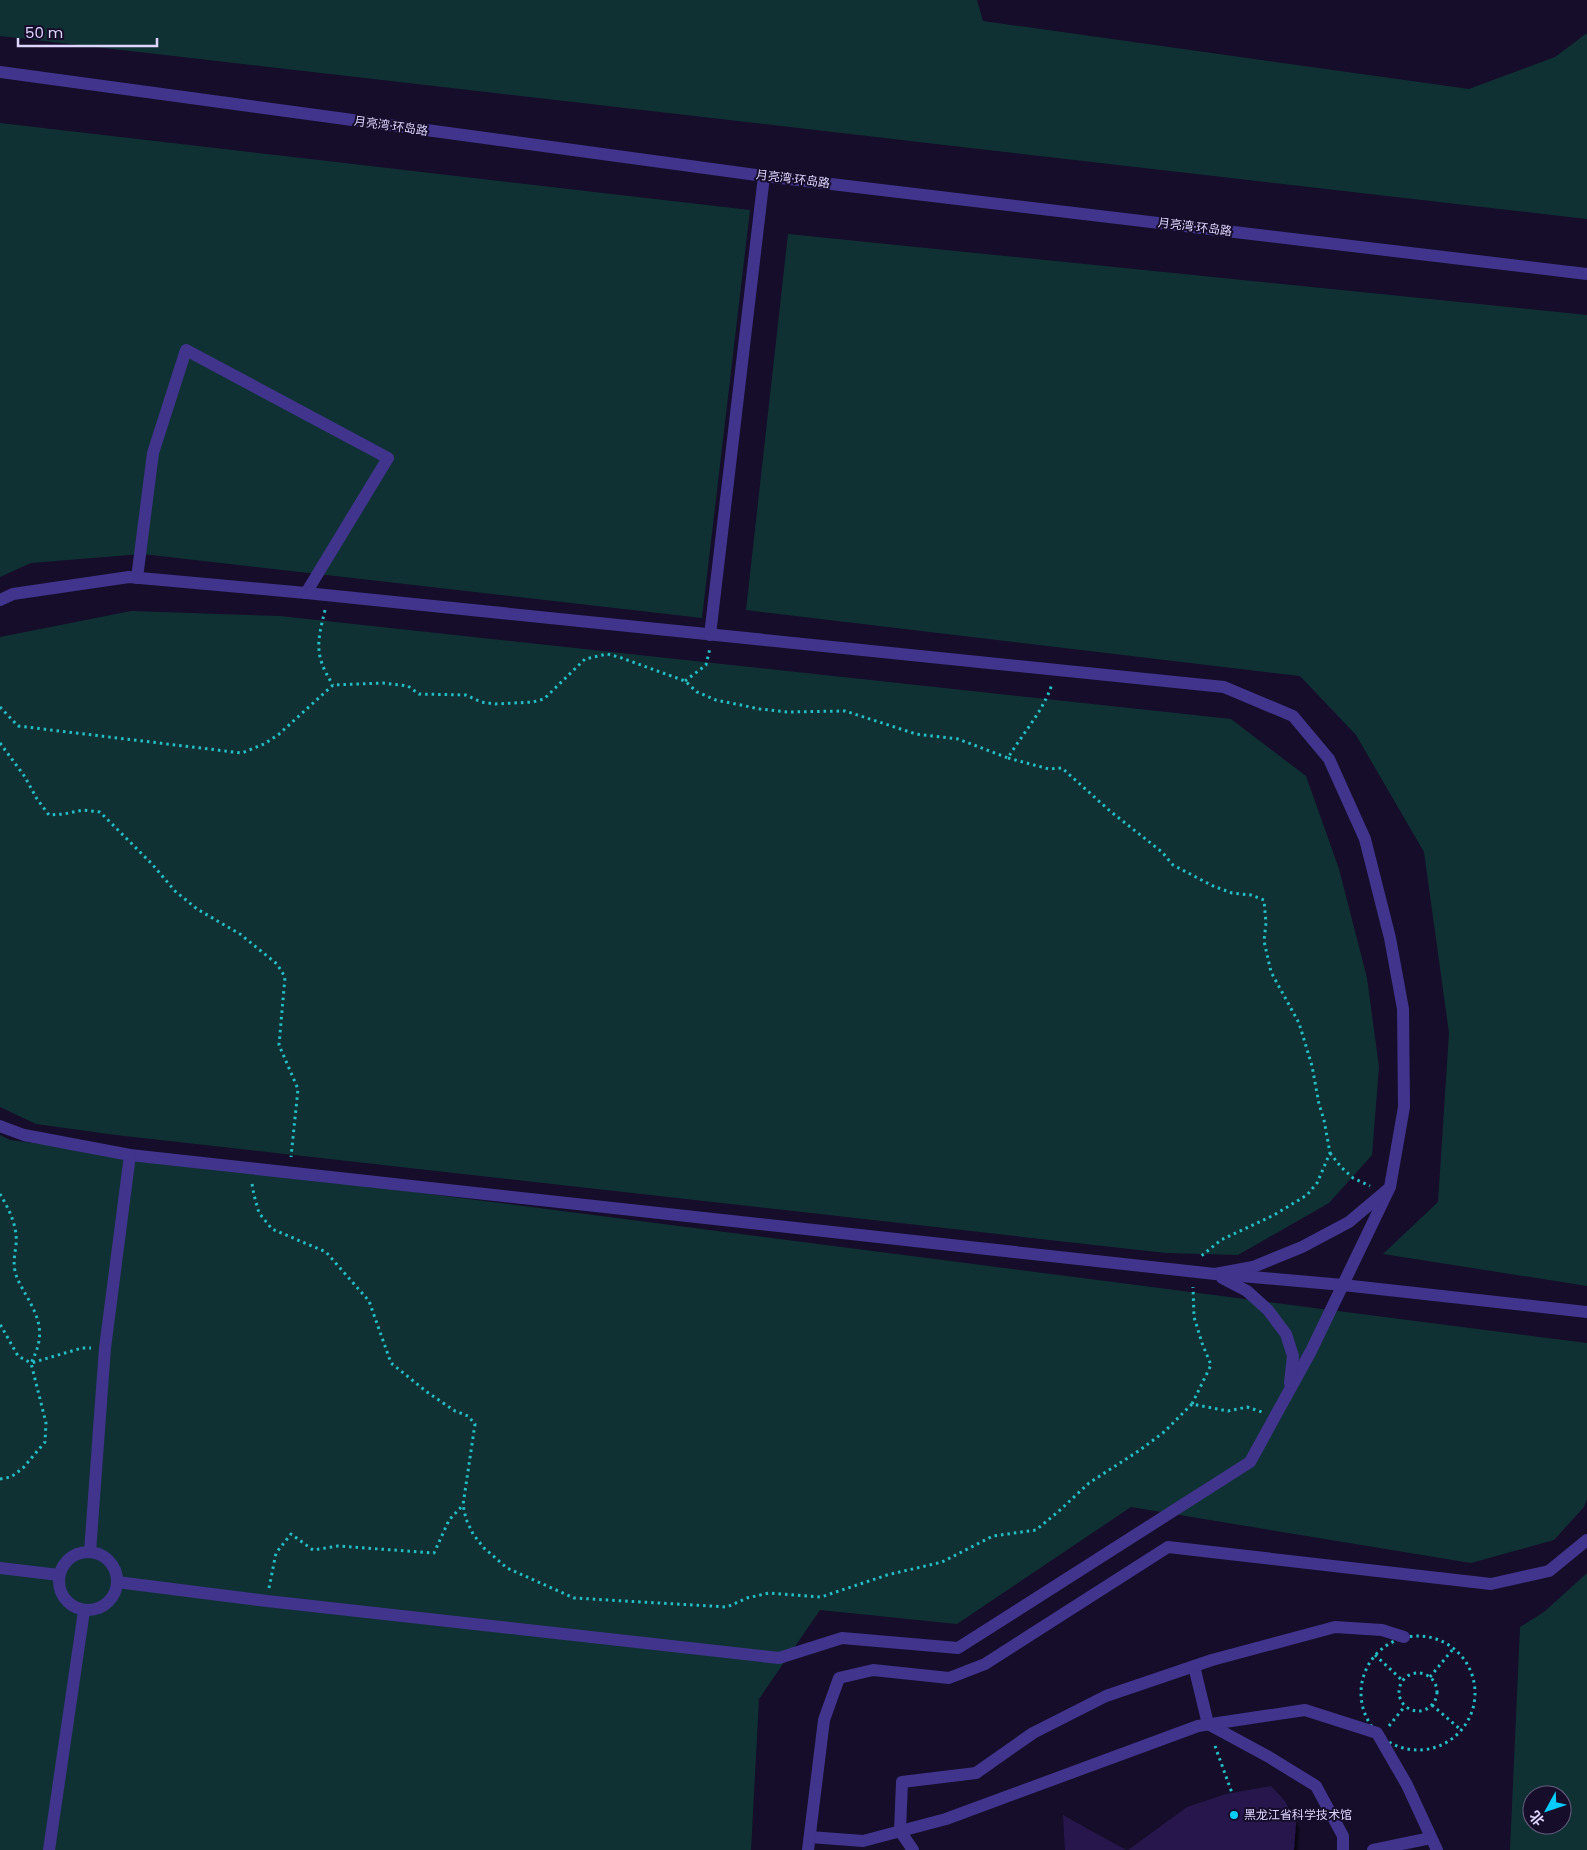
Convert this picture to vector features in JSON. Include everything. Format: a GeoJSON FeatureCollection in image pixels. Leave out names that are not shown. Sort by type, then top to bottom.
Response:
{"type":"FeatureCollection","features":[{"type":"Feature","properties":{"kind":"street","name":"月亮湾·环岛路"},"geometry":{"type":"LineString","coordinates":[[0,72],[764,176],[1587,274]]}},
{"type":"Feature","properties":{"kind":"street"},"geometry":{"type":"LineString","coordinates":[[710,635],[764,176]]}},
{"type":"Feature","properties":{"kind":"street"},"geometry":{"type":"LineString","coordinates":[[137,578],[153,453],[186,350],[388,458],[306,593]]}},
{"type":"Feature","properties":{"kind":"street"},"geometry":{"type":"LineString","coordinates":[[0,600],[13,594],[129,577],[306,593],[1224,687],[1293,716],[1329,758],[1365,839],[1390,938],[1403,1009],[1404,1107],[1386,1191],[1311,1351],[1250,1462],[958,1648],[842,1638],[779,1658],[267,1601],[117,1582]]}},
{"type":"Feature","properties":{"kind":"street"},"geometry":{"type":"LineString","coordinates":[[0,1126],[24,1135],[130,1155],[1193,1272],[1343,1285],[1587,1312]]}},
{"type":"Feature","properties":{"kind":"street"},"geometry":{"type":"LineString","coordinates":[[90,1552],[105,1348],[130,1155]]}},
{"type":"Feature","properties":{"kind":"street"},"geometry":{"type":"LineString","coordinates":[[1215,1274],[1252,1267],[1302,1247],[1349,1222],[1386,1191]]}},
{"type":"Feature","properties":{"kind":"street"},"geometry":{"type":"LineString","coordinates":[[1215,1274],[1247,1291],[1268,1310],[1286,1334],[1293,1356],[1290,1390]]}},
{"type":"Feature","properties":{"kind":"street"},"geometry":{"type":"LineString","coordinates":[[1437,1850],[1407,1785],[1379,1735],[1305,1710],[1198,1726],[946,1819],[864,1841],[809,1844],[824,1720],[839,1678],[873,1670],[950,1678],[985,1664],[1168,1547],[1491,1584],[1549,1571],[1587,1540]]}},
{"type":"Feature","properties":{"kind":"street"},"geometry":{"type":"LineString","coordinates":[[90,1552],[105,1557],[112,1564],[116,1572],[117,1582],[115,1592],[110,1600],[94,1610],[84,1611],[75,1608],[61,1594],[58,1585],[59,1576],[62,1566],[68,1559],[76,1554],[90,1552]]}},
{"type":"Feature","properties":{"kind":"street"},"geometry":{"type":"LineString","coordinates":[[0,1568],[59,1576]]}},
{"type":"Feature","properties":{"kind":"street"},"geometry":{"type":"LineString","coordinates":[[49,1850],[84,1611]]}},
{"type":"Feature","properties":{"kind":"street"},"geometry":{"type":"LineString","coordinates":[[913,1850],[900,1831],[902,1782],[976,1773],[1033,1733],[1106,1696],[1194,1666],[1335,1627],[1382,1630],[1404,1637]]}},
{"type":"Feature","properties":{"kind":"street"},"geometry":{"type":"LineString","coordinates":[[1194,1666],[1208,1724],[1269,1757],[1316,1786],[1343,1836],[1343,1850]]}},
{"type":"Feature","properties":{"kind":"street"},"geometry":{"type":"LineString","coordinates":[[1374,1850],[1431,1838]]}},
{"type":"Feature","properties":{"kind":"path"},"geometry":{"type":"LineString","coordinates":[[329,596],[317,646],[324,670],[333,685]]}},
{"type":"Feature","properties":{"kind":"path"},"geometry":{"type":"LineString","coordinates":[[684,681],[706,666],[710,652],[710,635]]}},
{"type":"Feature","properties":{"kind":"path"},"geometry":{"type":"LineString","coordinates":[[0,707],[18,726],[242,753],[264,744],[278,735],[333,685],[383,683],[408,686],[419,694],[466,695],[481,702],[495,704],[533,702],[544,699],[584,659],[607,654],[684,681],[697,692],[716,700],[760,709],[787,712],[846,712],[916,734],[958,739],[1008,758],[1050,769],[1062,768],[1110,811],[1162,852],[1173,865],[1213,886],[1232,893],[1251,895],[1264,900],[1266,923],[1264,941],[1271,972],[1299,1023],[1312,1066],[1330,1154],[1353,1178],[1386,1191]]}},
{"type":"Feature","properties":{"kind":"path"},"geometry":{"type":"LineString","coordinates":[[1008,758],[1018,740],[1039,713],[1049,692],[1056,670]]}},
{"type":"Feature","properties":{"kind":"path"},"geometry":{"type":"LineString","coordinates":[[0,743],[26,777],[37,799],[49,815],[83,810],[100,812],[152,864],[175,891],[197,909],[240,934],[277,964],[285,977],[279,1045],[298,1089],[289,1173]]}},
{"type":"Feature","properties":{"kind":"path"},"geometry":{"type":"LineString","coordinates":[[250,1168],[259,1213],[272,1229],[326,1252],[370,1301],[391,1363],[454,1411],[468,1416],[474,1424],[463,1505],[466,1519],[473,1534],[484,1548],[507,1568],[574,1598],[728,1607],[747,1598],[769,1593],[821,1597],[887,1575],[942,1562],[993,1536],[1036,1530],[1090,1482],[1164,1432],[1192,1404],[1211,1365],[1194,1317],[1193,1272],[1200,1257],[1221,1240],[1274,1215],[1308,1195],[1317,1183],[1330,1154]]}},
{"type":"Feature","properties":{"kind":"path"},"geometry":{"type":"LineString","coordinates":[[0,1194],[12,1217],[16,1244],[13,1257],[15,1274],[38,1317],[41,1332],[39,1348],[31,1363],[46,1423],[44,1442],[23,1468],[11,1477],[0,1479]]}},
{"type":"Feature","properties":{"kind":"path"},"geometry":{"type":"LineString","coordinates":[[0,1324],[18,1356],[31,1363],[82,1348],[105,1348]]}},
{"type":"Feature","properties":{"kind":"path"},"geometry":{"type":"LineString","coordinates":[[1192,1404],[1228,1411],[1247,1407],[1275,1417]]}},
{"type":"Feature","properties":{"kind":"path"},"geometry":{"type":"LineString","coordinates":[[267,1601],[276,1553],[291,1534],[313,1550],[338,1546],[434,1553],[449,1520],[463,1505]]}},
{"type":"Feature","properties":{"kind":"path"},"geometry":{"type":"LineString","coordinates":[[1423,1636],[1442,1642],[1454,1649],[1469,1668],[1475,1686],[1474,1704],[1468,1721],[1457,1736],[1442,1746],[1424,1751],[1406,1750],[1389,1743],[1379,1735],[1364,1715],[1360,1696],[1362,1676],[1371,1658],[1386,1645],[1404,1637],[1423,1636]]}},
{"type":"Feature","properties":{"kind":"path"},"geometry":{"type":"LineString","coordinates":[[1430,1677],[1454,1649]]}},
{"type":"Feature","properties":{"kind":"path"},"geometry":{"type":"LineString","coordinates":[[1375,1655],[1402,1680]]}},
{"type":"Feature","properties":{"kind":"path"},"geometry":{"type":"LineString","coordinates":[[1416,1672],[1430,1677],[1437,1690],[1432,1705],[1424,1710],[1417,1711],[1405,1706],[1398,1695],[1398,1688],[1402,1680],[1416,1672]]}},
{"type":"Feature","properties":{"kind":"path"},"geometry":{"type":"LineString","coordinates":[[1432,1705],[1461,1730]]}},
{"type":"Feature","properties":{"kind":"path"},"geometry":{"type":"LineString","coordinates":[[1379,1735],[1405,1706]]}},
{"type":"Feature","properties":{"kind":"path"},"geometry":{"type":"LineString","coordinates":[[1208,1724],[1232,1792]]}},
{"type":"Feature","properties":{"kind":"green space"},"geometry":{"type":"Polygon","coordinates":[[[0,0],[977,0],[983,21],[1469,89],[1555,57],[1587,33],[1587,219],[0,36],[0,0]]]}},
{"type":"Feature","properties":{"kind":"green space"},"geometry":{"type":"Polygon","coordinates":[[[0,123],[750,210],[702,618],[142,554],[31,563],[0,577],[0,123]]]}},
{"type":"Feature","properties":{"kind":"green space"},"geometry":{"type":"Polygon","coordinates":[[[788,234],[1587,315],[1587,1286],[1383,1254],[1438,1202],[1449,1033],[1424,852],[1356,735],[1300,676],[746,610],[788,234]]]}},
{"type":"Feature","properties":{"kind":"green space"},"geometry":{"type":"Polygon","coordinates":[[[131,611],[280,616],[1231,719],[1306,776],[1339,869],[1367,978],[1379,1067],[1372,1155],[1329,1203],[1238,1255],[1166,1253],[116,1135],[36,1124],[0,1107],[0,637],[131,611]]]}},
{"type":"Feature","properties":{"kind":"green space"},"geometry":{"type":"Polygon","coordinates":[[[0,1135],[10,1140],[1587,1343],[1587,1499],[1584,1507],[1554,1540],[1471,1563],[1131,1507],[957,1624],[820,1610],[759,1699],[751,1850],[0,1850],[0,1135]]]}},
{"type":"Feature","properties":{"kind":"green space"},"geometry":{"type":"Polygon","coordinates":[[[1587,1573],[1587,1850],[1510,1850],[1520,1627],[1544,1612],[1587,1573]]]}},
{"type":"Feature","properties":{"kind":"building","name":"黑龙江省科学技术馆"},"geometry":{"type":"Polygon","coordinates":[[[1271,1786],[1285,1801],[1296,1823],[1294,1850],[1128,1850],[1187,1807],[1226,1794],[1271,1786]]]}},
{"type":"Feature","properties":{"kind":"building"},"geometry":{"type":"Polygon","coordinates":[[[1063,1815],[1126,1850],[1065,1850],[1063,1815]]]}},
{"type":"Feature","properties":{"kind":"place","name":"黑龙江省科学技术馆"},"geometry":{"type":"Point","coordinates":[1234,1815]}}]}
